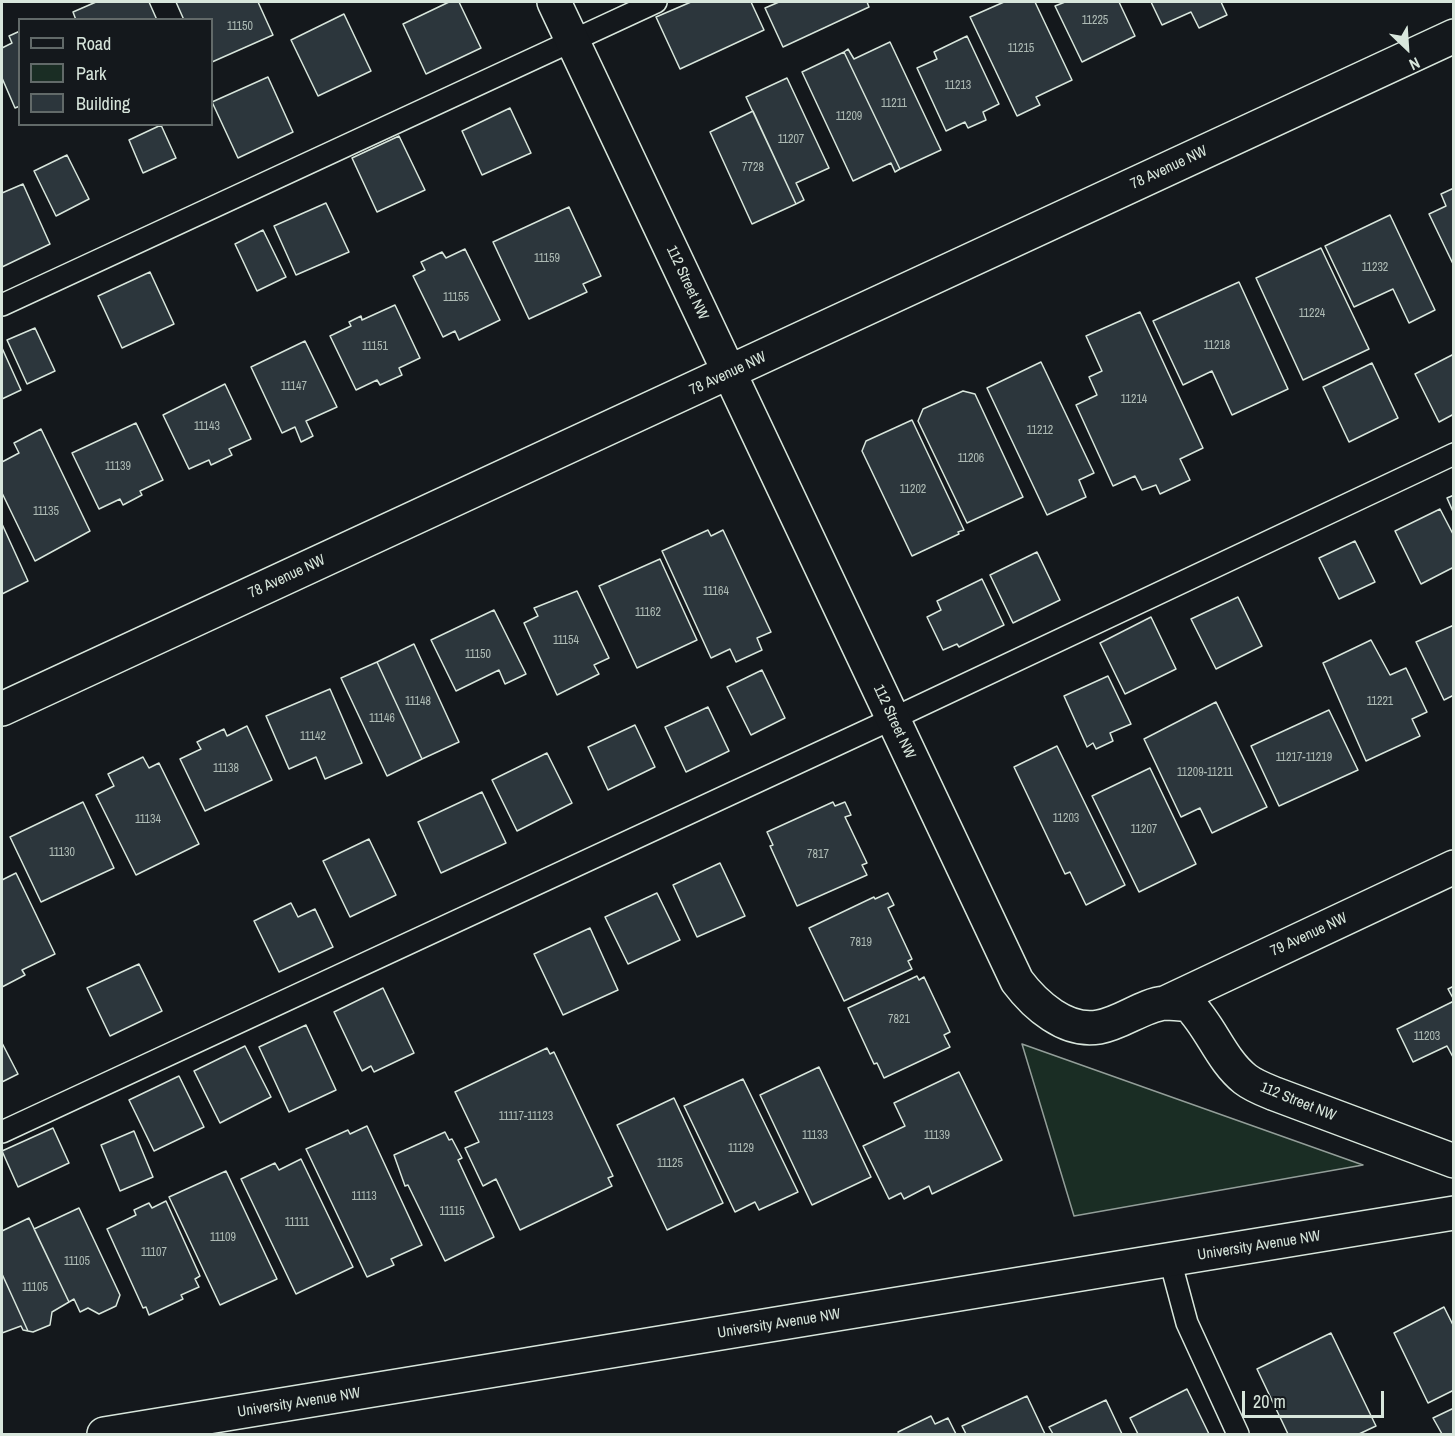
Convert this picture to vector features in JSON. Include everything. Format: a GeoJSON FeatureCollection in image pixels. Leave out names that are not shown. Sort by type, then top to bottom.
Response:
{"type":"FeatureCollection","features":[{"type":"Feature","properties":{"kind":"street","name":"112 Street NW"},"geometry":{"type":"LineString","coordinates":[[555,2],[1017,981],[1033,1002],[1054,1016],[1078,1025],[1098,1027],[1164,1003],[1189,1005],[1203,1019],[1231,1066],[1246,1080],[1275,1094],[1454,1161]]}},
{"type":"Feature","properties":{"kind":"street","name":"78 Avenue NW"},"geometry":{"type":"LineString","coordinates":[[2,709],[1454,36]]}},
{"type":"Feature","properties":{"kind":"street","name":"79 Avenue NW"},"geometry":{"type":"LineString","coordinates":[[1164,1003],[1454,867]]}},
{"type":"Feature","properties":{"kind":"street","name":"University Avenue NW"},"geometry":{"type":"LineString","coordinates":[[114,1434],[1454,1213]]}},
{"type":"Feature","properties":{"kind":"lane"},"geometry":{"type":"LineString","coordinates":[[2,305],[656,2]]}},
{"type":"Feature","properties":{"kind":"lane"},"geometry":{"type":"LineString","coordinates":[[2,1132],[892,719],[1454,454]]}},
{"type":"Feature","properties":{"kind":"lane"},"geometry":{"type":"LineString","coordinates":[[1170,1260],[1187,1323],[1238,1434]]}},
{"type":"Feature","properties":{"kind":"green space"},"geometry":{"type":"Polygon","coordinates":[[[1022,1044],[1363,1165],[1074,1216],[1022,1044]]]}},
{"type":"Feature","properties":{"kind":"building"},"geometry":{"type":"Polygon","coordinates":[[[96,2],[149,2],[156,18],[75,18],[73,12],[96,2]]]}},
{"type":"Feature","properties":{"kind":"building"},"geometry":{"type":"Polygon","coordinates":[[[176,2],[258,2],[273,35],[213,62],[213,18],[183,18],[176,2]]]}},
{"type":"Feature","properties":{"kind":"building"},"geometry":{"type":"Polygon","coordinates":[[[449,2],[459,2],[481,48],[426,74],[403,24],[449,2]]]}},
{"type":"Feature","properties":{"kind":"building"},"geometry":{"type":"Polygon","coordinates":[[[691,2],[751,2],[764,30],[680,69],[656,17],[691,2]]]}},
{"type":"Feature","properties":{"kind":"building"},"geometry":{"type":"Polygon","coordinates":[[[779,2],[867,2],[869,7],[783,47],[765,8],[779,2]]]}},
{"type":"Feature","properties":{"kind":"building"},"geometry":{"type":"Polygon","coordinates":[[[1004,2],[1035,2],[1072,80],[1036,97],[1040,105],[1017,116],[970,17],[1004,2]]]}},
{"type":"Feature","properties":{"kind":"building"},"geometry":{"type":"Polygon","coordinates":[[[1065,2],[1119,2],[1135,36],[1082,62],[1055,6],[1065,2]]]}},
{"type":"Feature","properties":{"kind":"building"},"geometry":{"type":"Polygon","coordinates":[[[1151,2],[1221,2],[1227,15],[1199,28],[1191,12],[1162,25],[1151,2]]]}},
{"type":"Feature","properties":{"kind":"building"},"geometry":{"type":"Polygon","coordinates":[[[344,14],[371,71],[318,96],[291,40],[344,14]]]}},
{"type":"Feature","properties":{"kind":"building"},"geometry":{"type":"Polygon","coordinates":[[[18,32],[18,107],[15,108],[2,78],[2,48],[12,43],[9,36],[18,32]]]}},
{"type":"Feature","properties":{"kind":"building"},"geometry":{"type":"Polygon","coordinates":[[[967,36],[999,104],[983,112],[986,120],[968,128],[965,122],[946,131],[917,68],[937,59],[934,52],[967,36]]]}},
{"type":"Feature","properties":{"kind":"building"},"geometry":{"type":"Polygon","coordinates":[[[890,42],[941,150],[900,169],[844,52],[848,49],[854,59],[890,42]]]}},
{"type":"Feature","properties":{"kind":"building"},"geometry":{"type":"Polygon","coordinates":[[[844,52],[900,169],[895,172],[891,163],[853,181],[802,72],[844,52]]]}},
{"type":"Feature","properties":{"kind":"building"},"geometry":{"type":"Polygon","coordinates":[[[268,77],[293,132],[238,158],[213,102],[268,77]]]}},
{"type":"Feature","properties":{"kind":"building"},"geometry":{"type":"Polygon","coordinates":[[[787,78],[829,168],[796,183],[804,200],[796,204],[746,97],[787,78]]]}},
{"type":"Feature","properties":{"kind":"building"},"geometry":{"type":"Polygon","coordinates":[[[510,108],[531,153],[482,175],[462,131],[510,108]]]}},
{"type":"Feature","properties":{"kind":"building"},"geometry":{"type":"Polygon","coordinates":[[[753,111],[796,204],[752,224],[710,132],[753,111]]]}},
{"type":"Feature","properties":{"kind":"building"},"geometry":{"type":"Polygon","coordinates":[[[161,126],[176,158],[143,173],[129,140],[161,126]]]}},
{"type":"Feature","properties":{"kind":"building"},"geometry":{"type":"Polygon","coordinates":[[[399,136],[425,190],[377,212],[352,158],[399,136]]]}},
{"type":"Feature","properties":{"kind":"building"},"geometry":{"type":"Polygon","coordinates":[[[67,155],[89,199],[56,216],[34,171],[67,155]]]}},
{"type":"Feature","properties":{"kind":"building"},"geometry":{"type":"Polygon","coordinates":[[[23,184],[50,244],[2,267],[2,193],[23,184]]]}},
{"type":"Feature","properties":{"kind":"building"},"geometry":{"type":"Polygon","coordinates":[[[1454,188],[1454,266],[1429,214],[1446,206],[1441,194],[1454,188]]]}},
{"type":"Feature","properties":{"kind":"building"},"geometry":{"type":"Polygon","coordinates":[[[326,203],[349,252],[296,275],[274,226],[326,203]]]}},
{"type":"Feature","properties":{"kind":"building"},"geometry":{"type":"Polygon","coordinates":[[[569,207],[601,276],[583,284],[587,292],[529,319],[493,242],[569,207]]]}},
{"type":"Feature","properties":{"kind":"building"},"geometry":{"type":"Polygon","coordinates":[[[1390,215],[1435,310],[1409,323],[1393,289],[1354,307],[1325,246],[1390,215]]]}},
{"type":"Feature","properties":{"kind":"building"},"geometry":{"type":"Polygon","coordinates":[[[263,230],[286,277],[257,291],[235,244],[263,230]]]}},
{"type":"Feature","properties":{"kind":"building"},"geometry":{"type":"Polygon","coordinates":[[[1321,248],[1369,349],[1303,380],[1256,278],[1321,248]]]}},
{"type":"Feature","properties":{"kind":"building"},"geometry":{"type":"Polygon","coordinates":[[[465,249],[500,320],[459,340],[455,331],[443,337],[413,276],[425,270],[421,262],[442,252],[446,258],[465,249]]]}},
{"type":"Feature","properties":{"kind":"building"},"geometry":{"type":"Polygon","coordinates":[[[150,272],[174,324],[122,348],[98,296],[150,272]]]}},
{"type":"Feature","properties":{"kind":"building"},"geometry":{"type":"Polygon","coordinates":[[[1239,282],[1288,389],[1232,415],[1212,371],[1183,385],[1153,321],[1239,282]]]}},
{"type":"Feature","properties":{"kind":"building"},"geometry":{"type":"Polygon","coordinates":[[[395,305],[420,358],[399,368],[402,375],[380,385],[377,380],[356,390],[330,336],[351,326],[349,322],[361,316],[362,320],[395,305]]]}},
{"type":"Feature","properties":{"kind":"building"},"geometry":{"type":"Polygon","coordinates":[[[1140,312],[1203,448],[1180,459],[1190,480],[1160,494],[1156,485],[1142,490],[1135,476],[1113,486],[1076,405],[1097,395],[1089,377],[1102,371],[1086,336],[1140,312]]]}},
{"type":"Feature","properties":{"kind":"building"},"geometry":{"type":"Polygon","coordinates":[[[35,328],[55,371],[27,384],[7,340],[35,328]]]}},
{"type":"Feature","properties":{"kind":"building"},"geometry":{"type":"Polygon","coordinates":[[[305,341],[337,407],[306,421],[313,436],[301,442],[295,427],[282,433],[251,367],[305,341]]]}},
{"type":"Feature","properties":{"kind":"building"},"geometry":{"type":"Polygon","coordinates":[[[2,348],[21,390],[2,399],[2,348]]]}},
{"type":"Feature","properties":{"kind":"building"},"geometry":{"type":"Polygon","coordinates":[[[1454,354],[1454,414],[1439,422],[1415,374],[1454,354]]]}},
{"type":"Feature","properties":{"kind":"building"},"geometry":{"type":"Polygon","coordinates":[[[1041,362],[1094,473],[1079,480],[1086,497],[1047,515],[987,388],[1041,362]]]}},
{"type":"Feature","properties":{"kind":"building"},"geometry":{"type":"Polygon","coordinates":[[[1372,363],[1398,418],[1349,442],[1323,387],[1372,363]]]}},
{"type":"Feature","properties":{"kind":"building"},"geometry":{"type":"Polygon","coordinates":[[[225,384],[251,439],[229,449],[232,455],[211,465],[209,460],[189,469],[163,415],[225,384]]]}},
{"type":"Feature","properties":{"kind":"building"},"geometry":{"type":"Polygon","coordinates":[[[963,391],[975,394],[1023,497],[967,523],[918,421],[923,409],[963,391]]]}},
{"type":"Feature","properties":{"kind":"building"},"geometry":{"type":"Polygon","coordinates":[[[912,420],[964,530],[912,556],[862,451],[866,441],[912,420]]]}},
{"type":"Feature","properties":{"kind":"building"},"geometry":{"type":"Polygon","coordinates":[[[136,423],[163,480],[140,491],[142,495],[123,505],[120,499],[99,509],[72,453],[136,423]]]}},
{"type":"Feature","properties":{"kind":"building"},"geometry":{"type":"Polygon","coordinates":[[[41,429],[90,531],[35,561],[2,493],[2,462],[19,453],[14,443],[41,429]]]}},
{"type":"Feature","properties":{"kind":"building"},"geometry":{"type":"Polygon","coordinates":[[[1454,495],[1454,514],[1447,498],[1454,495]]]}},
{"type":"Feature","properties":{"kind":"building"},"geometry":{"type":"Polygon","coordinates":[[[1440,509],[1454,536],[1454,567],[1421,584],[1395,531],[1440,509]]]}},
{"type":"Feature","properties":{"kind":"building"},"geometry":{"type":"Polygon","coordinates":[[[2,524],[28,581],[2,594],[2,524]]]}},
{"type":"Feature","properties":{"kind":"building"},"geometry":{"type":"Polygon","coordinates":[[[708,530],[711,536],[723,530],[771,632],[757,638],[762,650],[736,662],[730,649],[711,658],[662,551],[708,530]]]}},
{"type":"Feature","properties":{"kind":"building"},"geometry":{"type":"Polygon","coordinates":[[[1355,541],[1375,582],[1339,599],[1319,558],[1355,541]]]}},
{"type":"Feature","properties":{"kind":"building"},"geometry":{"type":"Polygon","coordinates":[[[1037,552],[1060,600],[1013,623],[990,575],[1037,552]]]}},
{"type":"Feature","properties":{"kind":"building"},"geometry":{"type":"Polygon","coordinates":[[[660,559],[697,640],[637,668],[599,586],[660,559]]]}},
{"type":"Feature","properties":{"kind":"building"},"geometry":{"type":"Polygon","coordinates":[[[982,579],[1004,625],[959,647],[957,644],[943,650],[927,617],[941,610],[937,601],[982,579]]]}},
{"type":"Feature","properties":{"kind":"building"},"geometry":{"type":"Polygon","coordinates":[[[577,591],[609,658],[594,665],[599,674],[557,695],[524,623],[538,616],[534,608],[577,591]]]}},
{"type":"Feature","properties":{"kind":"building"},"geometry":{"type":"Polygon","coordinates":[[[1238,597],[1262,646],[1216,669],[1191,619],[1238,597]]]}},
{"type":"Feature","properties":{"kind":"building"},"geometry":{"type":"Polygon","coordinates":[[[494,610],[526,674],[505,684],[499,670],[456,691],[431,640],[494,610]]]}},
{"type":"Feature","properties":{"kind":"building"},"geometry":{"type":"Polygon","coordinates":[[[1151,617],[1176,669],[1125,694],[1100,643],[1151,617]]]}},
{"type":"Feature","properties":{"kind":"building"},"geometry":{"type":"Polygon","coordinates":[[[1454,625],[1454,695],[1444,700],[1416,642],[1454,625]]]}},
{"type":"Feature","properties":{"kind":"building"},"geometry":{"type":"Polygon","coordinates":[[[1371,640],[1390,675],[1406,668],[1427,712],[1412,719],[1420,736],[1366,761],[1323,663],[1371,640]]]}},
{"type":"Feature","properties":{"kind":"building"},"geometry":{"type":"Polygon","coordinates":[[[414,644],[459,742],[422,759],[377,662],[414,644]]]}},
{"type":"Feature","properties":{"kind":"building"},"geometry":{"type":"Polygon","coordinates":[[[377,662],[422,759],[387,776],[341,678],[377,662]]]}},
{"type":"Feature","properties":{"kind":"building"},"geometry":{"type":"Polygon","coordinates":[[[762,670],[785,718],[751,735],[727,687],[762,670]]]}},
{"type":"Feature","properties":{"kind":"building"},"geometry":{"type":"Polygon","coordinates":[[[1108,676],[1131,724],[1110,733],[1113,741],[1096,749],[1093,743],[1087,747],[1064,696],[1108,676]]]}},
{"type":"Feature","properties":{"kind":"building"},"geometry":{"type":"Polygon","coordinates":[[[330,689],[362,763],[325,779],[316,757],[289,769],[266,716],[330,689]]]}},
{"type":"Feature","properties":{"kind":"building"},"geometry":{"type":"Polygon","coordinates":[[[1216,702],[1267,807],[1212,833],[1200,808],[1181,817],[1144,739],[1216,702]]]}},
{"type":"Feature","properties":{"kind":"building"},"geometry":{"type":"Polygon","coordinates":[[[708,707],[729,751],[686,772],[665,727],[708,707]]]}},
{"type":"Feature","properties":{"kind":"building"},"geometry":{"type":"Polygon","coordinates":[[[1329,710],[1358,770],[1279,806],[1251,746],[1329,710]]]}},
{"type":"Feature","properties":{"kind":"building"},"geometry":{"type":"Polygon","coordinates":[[[635,725],[655,767],[608,790],[588,747],[635,725]]]}},
{"type":"Feature","properties":{"kind":"building"},"geometry":{"type":"Polygon","coordinates":[[[247,726],[272,780],[205,811],[180,759],[201,749],[197,742],[224,729],[227,736],[247,726]]]}},
{"type":"Feature","properties":{"kind":"building"},"geometry":{"type":"Polygon","coordinates":[[[1057,746],[1125,885],[1086,905],[1070,872],[1065,874],[1014,767],[1057,746]]]}},
{"type":"Feature","properties":{"kind":"building"},"geometry":{"type":"Polygon","coordinates":[[[547,753],[572,803],[517,831],[492,780],[547,753]]]}},
{"type":"Feature","properties":{"kind":"building"},"geometry":{"type":"Polygon","coordinates":[[[143,757],[149,768],[159,763],[199,844],[136,875],[96,795],[114,786],[108,774],[143,757]]]}},
{"type":"Feature","properties":{"kind":"building"},"geometry":{"type":"Polygon","coordinates":[[[1150,768],[1196,864],[1139,892],[1092,796],[1150,768]]]}},
{"type":"Feature","properties":{"kind":"building"},"geometry":{"type":"Polygon","coordinates":[[[482,792],[506,843],[441,873],[418,822],[482,792]]]}},
{"type":"Feature","properties":{"kind":"building"},"geometry":{"type":"Polygon","coordinates":[[[83,802],[114,868],[41,902],[10,837],[83,802]]]}},
{"type":"Feature","properties":{"kind":"building"},"geometry":{"type":"Polygon","coordinates":[[[833,802],[835,806],[845,802],[851,815],[845,817],[867,863],[862,865],[867,875],[797,906],[770,846],[773,845],[767,832],[833,802]]]}},
{"type":"Feature","properties":{"kind":"building"},"geometry":{"type":"Polygon","coordinates":[[[369,839],[396,895],[350,917],[323,861],[369,839]]]}},
{"type":"Feature","properties":{"kind":"building"},"geometry":{"type":"Polygon","coordinates":[[[720,863],[745,916],[697,937],[673,885],[720,863]]]}},
{"type":"Feature","properties":{"kind":"building"},"geometry":{"type":"Polygon","coordinates":[[[16,873],[55,954],[22,970],[25,975],[2,987],[2,880],[16,873]]]}},
{"type":"Feature","properties":{"kind":"building"},"geometry":{"type":"Polygon","coordinates":[[[657,893],[680,940],[628,964],[605,917],[657,893]]]}},
{"type":"Feature","properties":{"kind":"building"},"geometry":{"type":"Polygon","coordinates":[[[888,893],[894,905],[888,908],[912,959],[908,961],[912,969],[844,1001],[809,928],[874,897],[875,899],[888,893]]]}},
{"type":"Feature","properties":{"kind":"building"},"geometry":{"type":"Polygon","coordinates":[[[291,903],[298,917],[315,909],[333,947],[279,972],[254,921],[291,903]]]}},
{"type":"Feature","properties":{"kind":"building"},"geometry":{"type":"Polygon","coordinates":[[[590,928],[618,990],[563,1015],[534,954],[590,928]]]}},
{"type":"Feature","properties":{"kind":"building"},"geometry":{"type":"Polygon","coordinates":[[[139,964],[162,1011],[110,1036],[87,988],[139,964]]]}},
{"type":"Feature","properties":{"kind":"building"},"geometry":{"type":"Polygon","coordinates":[[[917,976],[919,980],[924,977],[950,1032],[944,1035],[950,1047],[884,1078],[877,1063],[874,1064],[848,1008],[917,976]]]}},
{"type":"Feature","properties":{"kind":"building"},"geometry":{"type":"Polygon","coordinates":[[[1454,986],[1454,1000],[1448,989],[1454,986]]]}},
{"type":"Feature","properties":{"kind":"building"},"geometry":{"type":"Polygon","coordinates":[[[383,988],[414,1053],[374,1072],[371,1066],[362,1071],[334,1012],[383,988]]]}},
{"type":"Feature","properties":{"kind":"building"},"geometry":{"type":"Polygon","coordinates":[[[1454,1001],[1454,1059],[1447,1046],[1413,1062],[1397,1029],[1454,1001]]]}},
{"type":"Feature","properties":{"kind":"building"},"geometry":{"type":"Polygon","coordinates":[[[306,1025],[336,1090],[289,1112],[259,1047],[306,1025]]]}},
{"type":"Feature","properties":{"kind":"building"},"geometry":{"type":"Polygon","coordinates":[[[2,1043],[18,1074],[2,1082],[2,1043]]]}},
{"type":"Feature","properties":{"kind":"building"},"geometry":{"type":"Polygon","coordinates":[[[245,1046],[271,1097],[220,1123],[194,1071],[245,1046]]]}},
{"type":"Feature","properties":{"kind":"building"},"geometry":{"type":"Polygon","coordinates":[[[547,1048],[550,1054],[554,1052],[613,1176],[608,1178],[612,1186],[520,1230],[496,1179],[483,1186],[465,1148],[479,1142],[455,1092],[547,1048]]]}},
{"type":"Feature","properties":{"kind":"building"},"geometry":{"type":"Polygon","coordinates":[[[819,1067],[871,1177],[812,1205],[760,1095],[819,1067]]]}},
{"type":"Feature","properties":{"kind":"building"},"geometry":{"type":"Polygon","coordinates":[[[959,1072],[1002,1160],[932,1194],[929,1186],[904,1199],[901,1193],[889,1199],[863,1146],[905,1126],[894,1103],[959,1072]]]}},
{"type":"Feature","properties":{"kind":"building"},"geometry":{"type":"Polygon","coordinates":[[[179,1076],[204,1127],[154,1151],[129,1100],[179,1076]]]}},
{"type":"Feature","properties":{"kind":"building"},"geometry":{"type":"Polygon","coordinates":[[[743,1079],[798,1192],[759,1210],[755,1202],[735,1212],[684,1106],[743,1079]]]}},
{"type":"Feature","properties":{"kind":"building"},"geometry":{"type":"Polygon","coordinates":[[[674,1098],[723,1203],[667,1230],[617,1125],[674,1098]]]}},
{"type":"Feature","properties":{"kind":"building"},"geometry":{"type":"Polygon","coordinates":[[[367,1126],[422,1245],[391,1259],[394,1265],[367,1277],[306,1149],[348,1130],[350,1134],[367,1126]]]}},
{"type":"Feature","properties":{"kind":"building"},"geometry":{"type":"Polygon","coordinates":[[[53,1128],[69,1163],[18,1187],[2,1151],[53,1128]]]}},
{"type":"Feature","properties":{"kind":"building"},"geometry":{"type":"Polygon","coordinates":[[[134,1131],[153,1177],[120,1191],[101,1145],[134,1131]]]}},
{"type":"Feature","properties":{"kind":"building"},"geometry":{"type":"Polygon","coordinates":[[[445,1132],[449,1140],[452,1139],[462,1158],[458,1160],[494,1237],[445,1261],[408,1185],[405,1186],[394,1155],[445,1132]]]}},
{"type":"Feature","properties":{"kind":"building"},"geometry":{"type":"Polygon","coordinates":[[[301,1159],[353,1267],[296,1294],[241,1179],[275,1163],[279,1170],[301,1159]]]}},
{"type":"Feature","properties":{"kind":"building"},"geometry":{"type":"Polygon","coordinates":[[[226,1171],[277,1279],[220,1305],[169,1197],[226,1171]]]}},
{"type":"Feature","properties":{"kind":"building"},"geometry":{"type":"Polygon","coordinates":[[[166,1201],[200,1276],[195,1279],[199,1287],[181,1295],[183,1299],[149,1315],[146,1307],[143,1308],[107,1229],[136,1215],[134,1210],[149,1203],[152,1208],[166,1201]]]}},
{"type":"Feature","properties":{"kind":"building"},"geometry":{"type":"Polygon","coordinates":[[[79,1208],[120,1295],[116,1306],[99,1314],[88,1308],[80,1312],[74,1299],[69,1302],[34,1229],[79,1208]]]}},
{"type":"Feature","properties":{"kind":"building"},"geometry":{"type":"Polygon","coordinates":[[[29,1218],[69,1302],[52,1312],[50,1325],[33,1332],[28,1331],[2,1274],[2,1231],[29,1218]]]}},
{"type":"Feature","properties":{"kind":"building"},"geometry":{"type":"Polygon","coordinates":[[[2,1274],[28,1331],[23,1330],[21,1326],[2,1333],[2,1274]]]}},
{"type":"Feature","properties":{"kind":"building"},"geometry":{"type":"Polygon","coordinates":[[[1444,1307],[1454,1327],[1454,1390],[1428,1403],[1394,1333],[1444,1307]]]}},
{"type":"Feature","properties":{"kind":"building"},"geometry":{"type":"Polygon","coordinates":[[[1331,1333],[1376,1426],[1359,1434],[1288,1434],[1257,1369],[1331,1333]]]}},
{"type":"Feature","properties":{"kind":"building"},"geometry":{"type":"Polygon","coordinates":[[[1187,1389],[1209,1434],[1138,1434],[1130,1418],[1187,1389]]]}},
{"type":"Feature","properties":{"kind":"building"},"geometry":{"type":"Polygon","coordinates":[[[1027,1396],[1045,1434],[966,1434],[962,1426],[1027,1396]]]}},
{"type":"Feature","properties":{"kind":"building"},"geometry":{"type":"Polygon","coordinates":[[[1106,1400],[1122,1434],[1053,1434],[1049,1427],[1106,1400]]]}},
{"type":"Feature","properties":{"kind":"building"},"geometry":{"type":"Polygon","coordinates":[[[1454,1408],[1454,1434],[1442,1434],[1433,1418],[1454,1408]]]}},
{"type":"Feature","properties":{"kind":"building"},"geometry":{"type":"Polygon","coordinates":[[[931,1416],[935,1424],[948,1418],[956,1434],[899,1434],[898,1432],[931,1416]]]}}]}
